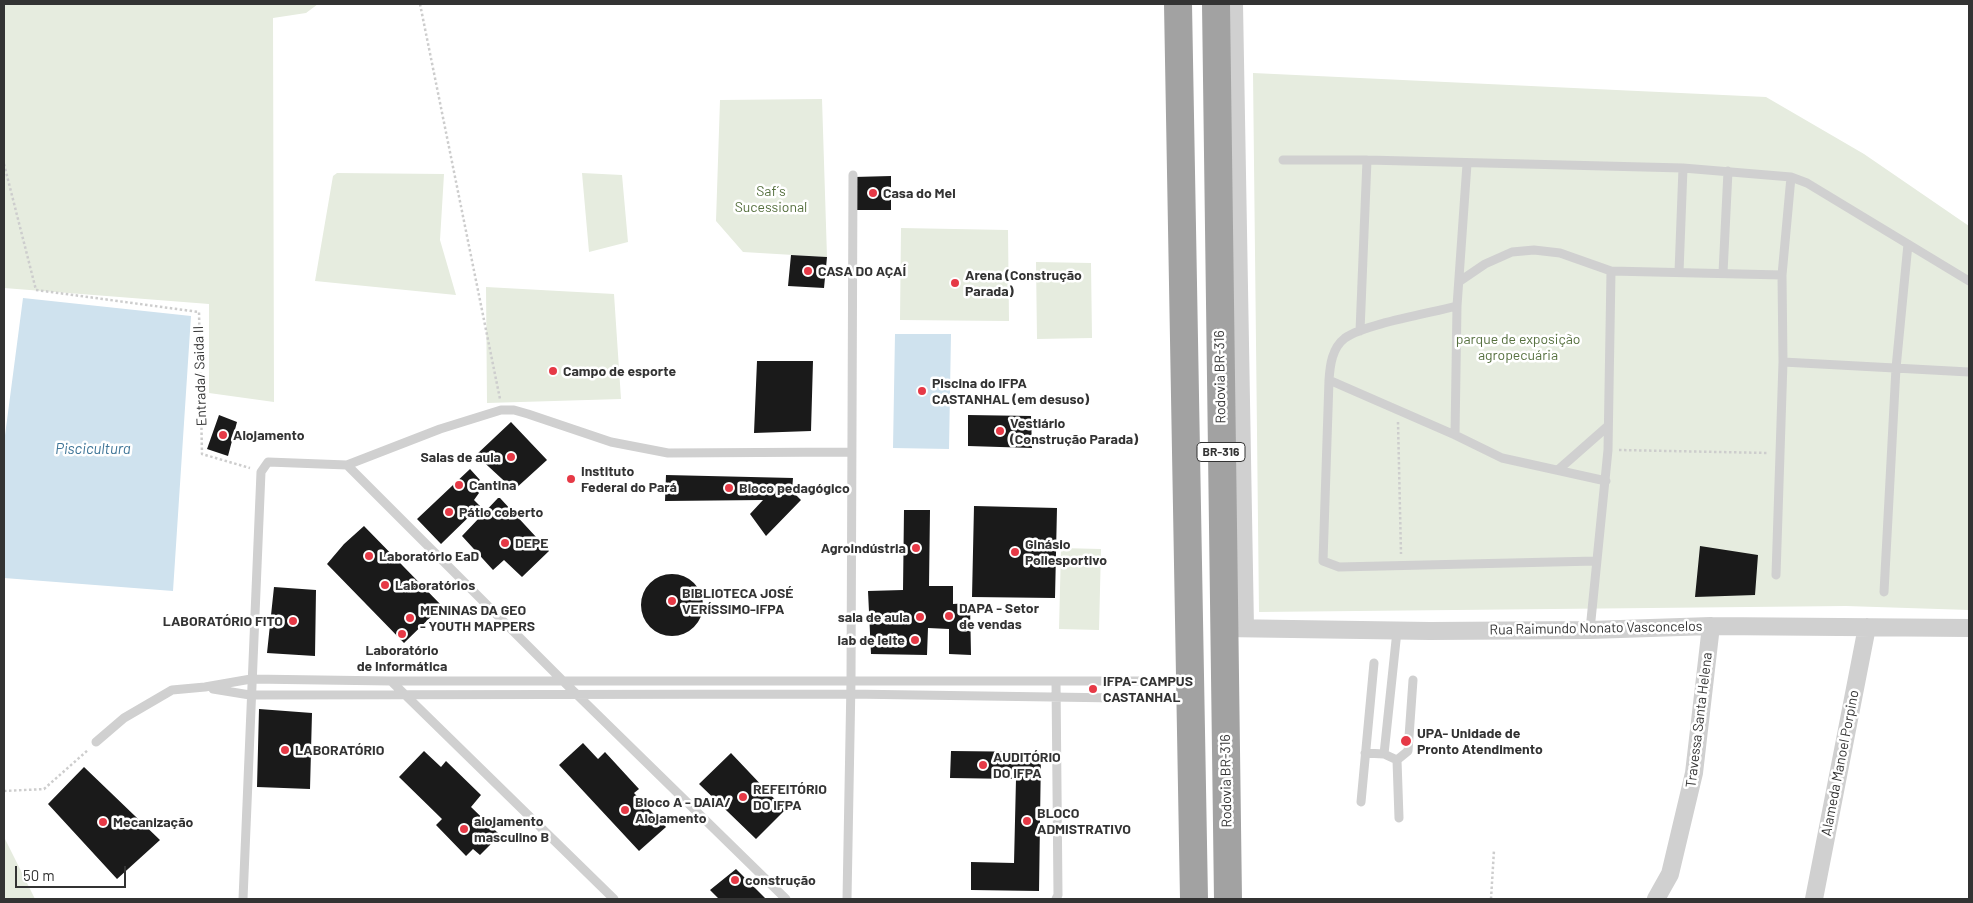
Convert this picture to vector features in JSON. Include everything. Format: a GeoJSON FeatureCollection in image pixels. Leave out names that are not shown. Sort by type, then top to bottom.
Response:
{"type":"FeatureCollection","features":[{"type":"Feature","properties":{"kind":"highway","name":"BR-316"},"geometry":{"type":"LineString","coordinates":[[1178,4],[1192,690],[1194,899]]}},
{"type":"Feature","properties":{"kind":"highway","name":"Rodovia BR-316"},"geometry":{"type":"LineString","coordinates":[[1216,4],[1234,628],[1228,899]]}},
{"type":"Feature","properties":{"kind":"highway"},"geometry":{"type":"LineString","coordinates":[[1183,899],[1194,855]]}},
{"type":"Feature","properties":{"kind":"street"},"geometry":{"type":"LineString","coordinates":[[1234,4],[1234,628]]}},
{"type":"Feature","properties":{"kind":"street","name":"Rua Raimundo Nonato Vasconcelos"},"geometry":{"type":"LineString","coordinates":[[1234,628],[1397,631],[1590,630],[1711,626],[1969,628]]}},
{"type":"Feature","properties":{"kind":"street","name":"Travessa Santa Helena"},"geometry":{"type":"LineString","coordinates":[[1656,899],[1670,874],[1694,774],[1711,626]]}},
{"type":"Feature","properties":{"kind":"street","name":"Alameda Manoel Porpino"},"geometry":{"type":"LineString","coordinates":[[1814,899],[1867,627]]}},
{"type":"Feature","properties":{"kind":"lane"},"geometry":{"type":"LineString","coordinates":[[1283,160],[1367,160],[1683,168],[1791,177],[1807,183],[1969,280]]}},
{"type":"Feature","properties":{"kind":"lane"},"geometry":{"type":"LineString","coordinates":[[1360,331],[1367,160]]}},
{"type":"Feature","properties":{"kind":"lane"},"geometry":{"type":"LineString","coordinates":[[1455,435],[1457,306],[1467,164]]}},
{"type":"Feature","properties":{"kind":"lane"},"geometry":{"type":"LineString","coordinates":[[1679,272],[1683,168]]}},
{"type":"Feature","properties":{"kind":"lane"},"geometry":{"type":"LineString","coordinates":[[1723,273],[1728,171]]}},
{"type":"Feature","properties":{"kind":"lane"},"geometry":{"type":"LineString","coordinates":[[847,899],[851,681],[852,175]]}},
{"type":"Feature","properties":{"kind":"lane"},"geometry":{"type":"LineString","coordinates":[[1776,575],[1783,362],[1782,275],[1791,177]]}},
{"type":"Feature","properties":{"kind":"lane"},"geometry":{"type":"LineString","coordinates":[[1884,592],[1896,368],[1908,244]]}},
{"type":"Feature","properties":{"kind":"lane"},"geometry":{"type":"LineString","coordinates":[[1460,281],[1485,264],[1512,252],[1534,250],[1560,253],[1611,270],[1782,275]]}},
{"type":"Feature","properties":{"kind":"lane"},"geometry":{"type":"LineString","coordinates":[[1590,630],[1608,450],[1611,270]]}},
{"type":"Feature","properties":{"kind":"lane"},"geometry":{"type":"LineString","coordinates":[[1457,306],[1360,331],[1345,338],[1334,351],[1330,364],[1323,561],[1339,568],[1596,561]]}},
{"type":"Feature","properties":{"kind":"lane"},"geometry":{"type":"LineString","coordinates":[[1783,362],[1969,372]]}},
{"type":"Feature","properties":{"kind":"lane"},"geometry":{"type":"LineString","coordinates":[[1330,380],[1455,435],[1502,458],[1606,481]]}},
{"type":"Feature","properties":{"kind":"lane"},"geometry":{"type":"LineString","coordinates":[[243,899],[260,472],[268,462],[348,464],[440,429],[501,410],[514,410],[528,414],[611,442],[668,453],[851,452]]}},
{"type":"Feature","properties":{"kind":"lane"},"geometry":{"type":"LineString","coordinates":[[1558,470],[1608,426]]}},
{"type":"Feature","properties":{"kind":"lane"},"geometry":{"type":"LineString","coordinates":[[348,464],[562,680],[786,899]]}},
{"type":"Feature","properties":{"kind":"lane"},"geometry":{"type":"LineString","coordinates":[[1384,754],[1397,631]]}},
{"type":"Feature","properties":{"kind":"lane"},"geometry":{"type":"LineString","coordinates":[[1361,802],[1374,663]]}},
{"type":"Feature","properties":{"kind":"lane"},"geometry":{"type":"LineString","coordinates":[[96,742],[124,718],[172,690],[205,687],[251,679],[391,681],[1056,681],[1192,690]]}},
{"type":"Feature","properties":{"kind":"lane"},"geometry":{"type":"LineString","coordinates":[[1397,760],[1408,751],[1413,680]]}},
{"type":"Feature","properties":{"kind":"lane"},"geometry":{"type":"LineString","coordinates":[[391,681],[614,899]]}},
{"type":"Feature","properties":{"kind":"lane"},"geometry":{"type":"LineString","coordinates":[[1056,681],[1058,895],[1056,899]]}},
{"type":"Feature","properties":{"kind":"lane"},"geometry":{"type":"LineString","coordinates":[[205,687],[250,695],[405,696],[850,694],[1056,696],[1192,690]]}},
{"type":"Feature","properties":{"kind":"lane"},"geometry":{"type":"LineString","coordinates":[[1365,753],[1384,754],[1397,760]]}},
{"type":"Feature","properties":{"kind":"lane"},"geometry":{"type":"LineString","coordinates":[[1397,760],[1399,818]]}},
{"type":"Feature","properties":{"kind":"path"},"geometry":{"type":"LineString","coordinates":[[420,4],[501,410]]}},
{"type":"Feature","properties":{"kind":"path","name":"Entrada/ Saida II"},"geometry":{"type":"LineString","coordinates":[[4,164],[36,290],[199,312],[202,454],[260,472]]}},
{"type":"Feature","properties":{"kind":"path"},"geometry":{"type":"LineString","coordinates":[[1398,410],[1402,566]]}},
{"type":"Feature","properties":{"kind":"path"},"geometry":{"type":"LineString","coordinates":[[1608,450],[1780,453]]}},
{"type":"Feature","properties":{"kind":"path"},"geometry":{"type":"LineString","coordinates":[[4,790],[44,790],[96,742]]}},
{"type":"Feature","properties":{"kind":"path"},"geometry":{"type":"LineString","coordinates":[[1491,899],[1494,850]]}},
{"type":"Feature","properties":{"kind":"green space"},"geometry":{"type":"Polygon","coordinates":[[[4,4],[318,4],[306,13],[273,18],[274,402],[209,393],[209,304],[4,288],[4,4]]]}},
{"type":"Feature","properties":{"kind":"green space","name":"parque de exposição agropecuária"},"geometry":{"type":"Polygon","coordinates":[[[1253,73],[1766,97],[1864,154],[1969,226],[1969,610],[1846,606],[1259,612],[1253,73]]]}},
{"type":"Feature","properties":{"kind":"green space","name":"Saf´s Sucessional"},"geometry":{"type":"Polygon","coordinates":[[[822,99],[827,257],[743,252],[716,221],[720,100],[822,99]]]}},
{"type":"Feature","properties":{"kind":"green space"},"geometry":{"type":"Polygon","coordinates":[[[337,173],[444,174],[440,240],[456,295],[315,281],[333,176],[337,173]]]}},
{"type":"Feature","properties":{"kind":"green space"},"geometry":{"type":"Polygon","coordinates":[[[582,173],[622,175],[628,242],[589,252],[582,173]]]}},
{"type":"Feature","properties":{"kind":"green space","name":"Arena (Construção Parada)"},"geometry":{"type":"Polygon","coordinates":[[[901,228],[1008,230],[1009,321],[900,320],[901,228]]]}},
{"type":"Feature","properties":{"kind":"green space","name":"Arena (Construção Parada)"},"geometry":{"type":"Polygon","coordinates":[[[1036,262],[1091,263],[1092,338],[1037,339],[1036,262]]]}},
{"type":"Feature","properties":{"kind":"green space","name":"Campo de esporte"},"geometry":{"type":"Polygon","coordinates":[[[486,287],[614,294],[621,399],[487,403],[486,287]]]}},
{"type":"Feature","properties":{"kind":"green space"},"geometry":{"type":"Polygon","coordinates":[[[1061,548],[1101,549],[1099,630],[1059,629],[1061,548]]]}},
{"type":"Feature","properties":{"kind":"green space"},"geometry":{"type":"Polygon","coordinates":[[[4,837],[35,899],[4,899],[4,837]]]}},
{"type":"Feature","properties":{"kind":"water","name":"Piscicultura"},"geometry":{"type":"Polygon","coordinates":[[[23,298],[191,316],[173,591],[4,578],[4,443],[23,298]]]}},
{"type":"Feature","properties":{"kind":"water","name":"Piscina do IFPA CASTANHAL (em desuso)"},"geometry":{"type":"Polygon","coordinates":[[[895,334],[951,334],[949,449],[893,448],[895,334]]]}},
{"type":"Feature","properties":{"kind":"building","name":"Casa do Mel"},"geometry":{"type":"Polygon","coordinates":[[[891,176],[891,210],[855,210],[854,177],[891,176]]]}},
{"type":"Feature","properties":{"kind":"building","name":"CASA DO AÇAÍ"},"geometry":{"type":"Polygon","coordinates":[[[791,255],[827,257],[824,288],[788,286],[791,255]]]}},
{"type":"Feature","properties":{"kind":"building"},"geometry":{"type":"Polygon","coordinates":[[[757,361],[813,361],[811,431],[754,433],[757,361]]]}},
{"type":"Feature","properties":{"kind":"building","name":"Alojamento"},"geometry":{"type":"Polygon","coordinates":[[[219,415],[237,422],[228,456],[207,449],[219,415]]]}},
{"type":"Feature","properties":{"kind":"building","name":"Vestiário (Construção Parada)"},"geometry":{"type":"Polygon","coordinates":[[[968,415],[1031,416],[1032,448],[968,446],[968,415]]]}},
{"type":"Feature","properties":{"kind":"building","name":"Salas de aula"},"geometry":{"type":"Polygon","coordinates":[[[511,422],[547,460],[514,490],[476,455],[511,422]]]}},
{"type":"Feature","properties":{"kind":"building","name":"Pátio coberto"},"geometry":{"type":"Polygon","coordinates":[[[470,469],[480,480],[474,485],[479,493],[474,500],[480,506],[441,544],[417,519],[470,469]]]}},
{"type":"Feature","properties":{"kind":"building","name":"Bloco pedagógico"},"geometry":{"type":"Polygon","coordinates":[[[666,475],[793,478],[792,491],[801,500],[766,536],[750,514],[763,500],[665,501],[666,475]]]}},
{"type":"Feature","properties":{"kind":"building","name":"DEPE"},"geometry":{"type":"Polygon","coordinates":[[[498,498],[549,551],[522,577],[504,560],[493,570],[462,536],[498,498]]]}},
{"type":"Feature","properties":{"kind":"building","name":"Ginásio Poliesportivo"},"geometry":{"type":"Polygon","coordinates":[[[974,506],[1057,508],[1055,598],[972,597],[974,506]]]}},
{"type":"Feature","properties":{"kind":"building","name":"Agroindústria"},"geometry":{"type":"Polygon","coordinates":[[[904,510],[930,510],[929,586],[953,586],[953,604],[970,603],[971,655],[949,654],[949,629],[928,628],[927,655],[871,654],[868,591],[903,590],[904,510]]]}},
{"type":"Feature","properties":{"kind":"building","name":"Laboratórios"},"geometry":{"type":"Polygon","coordinates":[[[364,526],[442,606],[404,643],[327,564],[344,544],[364,526]]]}},
{"type":"Feature","properties":{"kind":"building"},"geometry":{"type":"Polygon","coordinates":[[[1700,546],[1758,555],[1755,595],[1695,597],[1700,546]]]}},
{"type":"Feature","properties":{"kind":"building","name":"BIBLIOTECA JOSÉ VERÍSSIMO-IFPA"},"geometry":{"type":"Polygon","coordinates":[[[666,574],[678,574],[694,583],[701,593],[703,605],[701,617],[694,627],[678,636],[666,636],[655,631],[646,622],[641,611],[641,599],[646,588],[655,579],[666,574]]]}},
{"type":"Feature","properties":{"kind":"building","name":"LABORATÓRIO FITO"},"geometry":{"type":"Polygon","coordinates":[[[274,587],[316,590],[315,656],[267,653],[274,587]]]}},
{"type":"Feature","properties":{"kind":"building","name":"LABORATÓRIO"},"geometry":{"type":"Polygon","coordinates":[[[259,709],[312,713],[310,789],[257,787],[259,709]]]}},
{"type":"Feature","properties":{"kind":"building","name":"Bloco A - DAIA/ Alojamento"},"geometry":{"type":"Polygon","coordinates":[[[583,743],[598,759],[605,752],[639,789],[634,793],[666,827],[639,851],[559,765],[583,743]]]}},
{"type":"Feature","properties":{"kind":"building"},"geometry":{"type":"Polygon","coordinates":[[[424,751],[441,767],[446,761],[481,795],[471,807],[500,835],[480,855],[473,849],[466,856],[436,825],[442,819],[399,777],[424,751]]]}},
{"type":"Feature","properties":{"kind":"building","name":"BLOCO ADMISTRATIVO"},"geometry":{"type":"Polygon","coordinates":[[[951,751],[1041,752],[1039,891],[971,890],[971,862],[1014,863],[1016,779],[950,778],[951,751]]]}},
{"type":"Feature","properties":{"kind":"building","name":"REFEITÓRIO DO IFPA"},"geometry":{"type":"Polygon","coordinates":[[[731,753],[785,810],[756,839],[699,784],[731,753]]]}},
{"type":"Feature","properties":{"kind":"building","name":"Mecanização"},"geometry":{"type":"Polygon","coordinates":[[[84,767],[160,840],[117,879],[48,804],[84,767]]]}},
{"type":"Feature","properties":{"kind":"building","name":"construção"},"geometry":{"type":"Polygon","coordinates":[[[736,869],[766,899],[719,899],[710,890],[736,869]]]}},
{"type":"Feature","properties":{"kind":"place","name":"Casa do Mel"},"geometry":{"type":"Point","coordinates":[873,193]}},
{"type":"Feature","properties":{"kind":"place","name":"CASA DO AÇAÍ"},"geometry":{"type":"Point","coordinates":[808,271]}},
{"type":"Feature","properties":{"kind":"place","name":"Arena (Construção Parada)"},"geometry":{"type":"Point","coordinates":[955,283]}},
{"type":"Feature","properties":{"kind":"place","name":"Campo de esporte"},"geometry":{"type":"Point","coordinates":[553,371]}},
{"type":"Feature","properties":{"kind":"place","name":"Piscina do IFPA CASTANHAL (em desuso)"},"geometry":{"type":"Point","coordinates":[922,391]}},
{"type":"Feature","properties":{"kind":"place","name":"Vestiário (Construção Parada)"},"geometry":{"type":"Point","coordinates":[1000,431]}},
{"type":"Feature","properties":{"kind":"place","name":"Alojamento"},"geometry":{"type":"Point","coordinates":[223,435]}},
{"type":"Feature","properties":{"kind":"place","name":"Salas de aula"},"geometry":{"type":"Point","coordinates":[511,457]}},
{"type":"Feature","properties":{"kind":"place","name":"Instituto Federal do Pará"},"geometry":{"type":"Point","coordinates":[571,479]}},
{"type":"Feature","properties":{"kind":"place","name":"Cantina"},"geometry":{"type":"Point","coordinates":[459,485]}},
{"type":"Feature","properties":{"kind":"place","name":"Bloco pedagógico"},"geometry":{"type":"Point","coordinates":[729,488]}},
{"type":"Feature","properties":{"kind":"place","name":"Pátio coberto"},"geometry":{"type":"Point","coordinates":[449,512]}},
{"type":"Feature","properties":{"kind":"place","name":"DEPE"},"geometry":{"type":"Point","coordinates":[505,543]}},
{"type":"Feature","properties":{"kind":"place","name":"Agroindústria"},"geometry":{"type":"Point","coordinates":[916,548]}},
{"type":"Feature","properties":{"kind":"place","name":"Ginásio Poliesportivo"},"geometry":{"type":"Point","coordinates":[1015,552]}},
{"type":"Feature","properties":{"kind":"place","name":"Laboratório EaD"},"geometry":{"type":"Point","coordinates":[369,556]}},
{"type":"Feature","properties":{"kind":"place","name":"Laboratórios"},"geometry":{"type":"Point","coordinates":[385,585]}},
{"type":"Feature","properties":{"kind":"place","name":"BIBLIOTECA JOSÉ VERÍSSIMO-IFPA"},"geometry":{"type":"Point","coordinates":[672,601]}},
{"type":"Feature","properties":{"kind":"place","name":"DAPA - Setor de vendas"},"geometry":{"type":"Point","coordinates":[949,616]}},
{"type":"Feature","properties":{"kind":"place","name":"sala de aula"},"geometry":{"type":"Point","coordinates":[920,617]}},
{"type":"Feature","properties":{"kind":"place","name":"MENINAS DA GEO - YOUTH MAPPERS"},"geometry":{"type":"Point","coordinates":[410,618]}},
{"type":"Feature","properties":{"kind":"place","name":"LABORATÓRIO FITO"},"geometry":{"type":"Point","coordinates":[293,621]}},
{"type":"Feature","properties":{"kind":"place","name":"Laboratório de Informática"},"geometry":{"type":"Point","coordinates":[402,634]}},
{"type":"Feature","properties":{"kind":"place","name":"lab de leite"},"geometry":{"type":"Point","coordinates":[915,640]}},
{"type":"Feature","properties":{"kind":"place","name":"IFPA- CAMPUS CASTANHAL"},"geometry":{"type":"Point","coordinates":[1093,689]}},
{"type":"Feature","properties":{"kind":"place","name":"UPA- Unidade de Pronto Atendimento"},"geometry":{"type":"Point","coordinates":[1406,741]}},
{"type":"Feature","properties":{"kind":"place","name":"LABORATÓRIO"},"geometry":{"type":"Point","coordinates":[285,750]}},
{"type":"Feature","properties":{"kind":"place","name":"AUDITÓRIO DO IFPA"},"geometry":{"type":"Point","coordinates":[983,765]}},
{"type":"Feature","properties":{"kind":"place","name":"REFEITÓRIO DO IFPA"},"geometry":{"type":"Point","coordinates":[743,797]}},
{"type":"Feature","properties":{"kind":"place","name":"Bloco A - DAIA/ Alojamento"},"geometry":{"type":"Point","coordinates":[625,810]}},
{"type":"Feature","properties":{"kind":"place","name":"BLOCO ADMISTRATIVO"},"geometry":{"type":"Point","coordinates":[1027,821]}},
{"type":"Feature","properties":{"kind":"place","name":"Mecanização"},"geometry":{"type":"Point","coordinates":[103,822]}},
{"type":"Feature","properties":{"kind":"place","name":"alojamento masculino B"},"geometry":{"type":"Point","coordinates":[464,829]}},
{"type":"Feature","properties":{"kind":"place","name":"construção"},"geometry":{"type":"Point","coordinates":[735,880]}}]}
